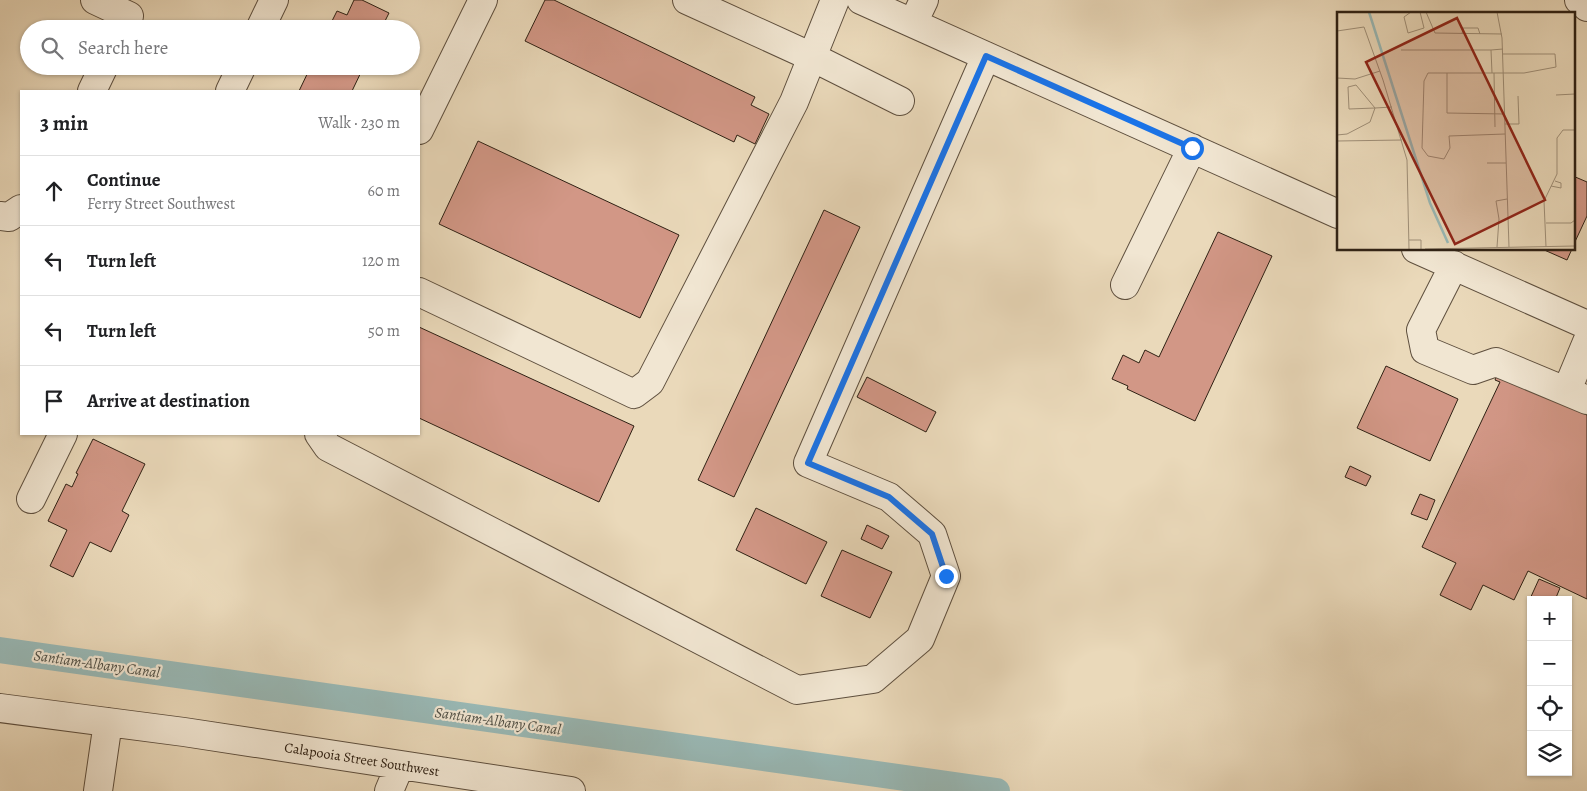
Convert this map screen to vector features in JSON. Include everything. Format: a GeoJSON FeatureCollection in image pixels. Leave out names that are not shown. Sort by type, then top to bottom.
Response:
{"type":"FeatureCollection","features":[{"type":"Feature","properties":{"kind":"street"},"geometry":{"type":"LineString","coordinates":[[95,0],[129,15]]}},
{"type":"Feature","properties":{"kind":"street"},"geometry":{"type":"LineString","coordinates":[[264,20],[274,0]]}},
{"type":"Feature","properties":{"kind":"street"},"geometry":{"type":"LineString","coordinates":[[420,128],[482,0]]}},
{"type":"Feature","properties":{"kind":"street"},"geometry":{"type":"LineString","coordinates":[[687,0],[812,57],[900,101]]}},
{"type":"Feature","properties":{"kind":"street"},"geometry":{"type":"LineString","coordinates":[[420,292],[634,394],[650,382],[794,102],[835,0]]}},
{"type":"Feature","properties":{"kind":"street"},"geometry":{"type":"LineString","coordinates":[[861,0],[918,12],[986,56],[1337,214]]}},
{"type":"Feature","properties":{"kind":"street"},"geometry":{"type":"LineString","coordinates":[[1579,0],[1587,7]]}},
{"type":"Feature","properties":{"kind":"street"},"geometry":{"type":"LineString","coordinates":[[320,435],[328,447],[797,690],[873,679],[920,639],[946,576],[932,534],[889,497],[808,463],[986,56]]}},
{"type":"Feature","properties":{"kind":"street"},"geometry":{"type":"LineString","coordinates":[[92,90],[100,75]]}},
{"type":"Feature","properties":{"kind":"street"},"geometry":{"type":"LineString","coordinates":[[230,90],[238,75]]}},
{"type":"Feature","properties":{"kind":"street"},"geometry":{"type":"LineString","coordinates":[[1125,285],[1192,148]]}},
{"type":"Feature","properties":{"kind":"street"},"geometry":{"type":"LineString","coordinates":[[0,216],[9,217],[20,210]]}},
{"type":"Feature","properties":{"kind":"street"},"geometry":{"type":"LineString","coordinates":[[1418,250],[1587,325]]}},
{"type":"Feature","properties":{"kind":"street"},"geometry":{"type":"LineString","coordinates":[[1454,265],[1421,330],[1425,350],[1474,370],[1496,362],[1577,395],[1587,342]]}},
{"type":"Feature","properties":{"kind":"street"},"geometry":{"type":"LineString","coordinates":[[31,499],[63,435]]}},
{"type":"Feature","properties":{"kind":"street","name":"Calapooia Street Southwest"},"geometry":{"type":"LineString","coordinates":[[0,708],[184,732],[571,791]]}},
{"type":"Feature","properties":{"kind":"street"},"geometry":{"type":"LineString","coordinates":[[98,791],[108,722]]}},
{"type":"Feature","properties":{"kind":"street"},"geometry":{"type":"LineString","coordinates":[[389,791],[400,765]]}},
{"type":"Feature","properties":{"kind":"building"},"geometry":{"type":"Polygon","coordinates":[[[354,0],[362,0],[389,13],[386,20],[332,20],[337,11],[347,15],[354,0]]]}},
{"type":"Feature","properties":{"kind":"building"},"geometry":{"type":"Polygon","coordinates":[[[545,0],[554,0],[755,97],[751,105],[769,114],[755,144],[737,135],[734,142],[525,41],[545,0]]]}},
{"type":"Feature","properties":{"kind":"building"},"geometry":{"type":"Polygon","coordinates":[[[307,75],[360,75],[352,90],[299,90],[307,75]]]}},
{"type":"Feature","properties":{"kind":"building"},"geometry":{"type":"Polygon","coordinates":[[[478,141],[679,235],[640,318],[439,224],[478,141]]]}},
{"type":"Feature","properties":{"kind":"building"},"geometry":{"type":"Polygon","coordinates":[[[1574,176],[1587,182],[1587,216],[1574,244],[1574,176]]]}},
{"type":"Feature","properties":{"kind":"building"},"geometry":{"type":"Polygon","coordinates":[[[824,210],[860,227],[734,497],[698,480],[824,210]]]}},
{"type":"Feature","properties":{"kind":"building"},"geometry":{"type":"Polygon","coordinates":[[[1218,232],[1272,256],[1195,421],[1127,389],[1128,386],[1112,379],[1123,355],[1139,363],[1145,350],[1159,357],[1218,232]]]}},
{"type":"Feature","properties":{"kind":"building"},"geometry":{"type":"Polygon","coordinates":[[[1544,250],[1572,250],[1567,260],[1544,250]]]}},
{"type":"Feature","properties":{"kind":"building"},"geometry":{"type":"Polygon","coordinates":[[[420,327],[634,426],[599,502],[420,418],[420,327]]]}},
{"type":"Feature","properties":{"kind":"building"},"geometry":{"type":"Polygon","coordinates":[[[1386,366],[1458,399],[1430,461],[1357,428],[1386,366]]]}},
{"type":"Feature","properties":{"kind":"building"},"geometry":{"type":"Polygon","coordinates":[[[1498,373],[1587,415],[1587,599],[1528,571],[1514,600],[1483,585],[1471,610],[1440,595],[1456,563],[1422,547],[1500,382],[1495,380],[1498,373]]]}},
{"type":"Feature","properties":{"kind":"building"},"geometry":{"type":"Polygon","coordinates":[[[867,377],[936,412],[926,432],[857,397],[867,377]]]}},
{"type":"Feature","properties":{"kind":"building"},"geometry":{"type":"Polygon","coordinates":[[[93,439],[145,464],[122,511],[129,515],[111,552],[90,542],[73,577],[50,566],[67,530],[48,521],[66,484],[72,487],[78,474],[76,473],[93,439]]]}},
{"type":"Feature","properties":{"kind":"building"},"geometry":{"type":"Polygon","coordinates":[[[1350,466],[1371,476],[1366,486],[1345,477],[1350,466]]]}},
{"type":"Feature","properties":{"kind":"building"},"geometry":{"type":"Polygon","coordinates":[[[1420,494],[1435,500],[1427,520],[1411,514],[1420,494]]]}},
{"type":"Feature","properties":{"kind":"building"},"geometry":{"type":"Polygon","coordinates":[[[756,508],[827,542],[806,584],[736,550],[756,508]]]}},
{"type":"Feature","properties":{"kind":"building"},"geometry":{"type":"Polygon","coordinates":[[[867,525],[889,536],[882,549],[861,539],[867,525]]]}},
{"type":"Feature","properties":{"kind":"building"},"geometry":{"type":"Polygon","coordinates":[[[842,550],[892,572],[870,618],[821,596],[842,550]]]}},
{"type":"Feature","properties":{"kind":"building"},"geometry":{"type":"Polygon","coordinates":[[[1539,579],[1560,588],[1557,596],[1531,596],[1539,579]]]}},
{"type":"Feature","properties":{"kind":"waterway","name":"Santiam-Albany Canal"},"geometry":{"type":"LineString","coordinates":[[0,650],[997,791]]}},
{"type":"Feature","properties":{"kind":"route"},"geometry":{"type":"LineString","coordinates":[[946,576],[932,534],[889,497],[808,463],[986,56],[1192,148]]}}]}
